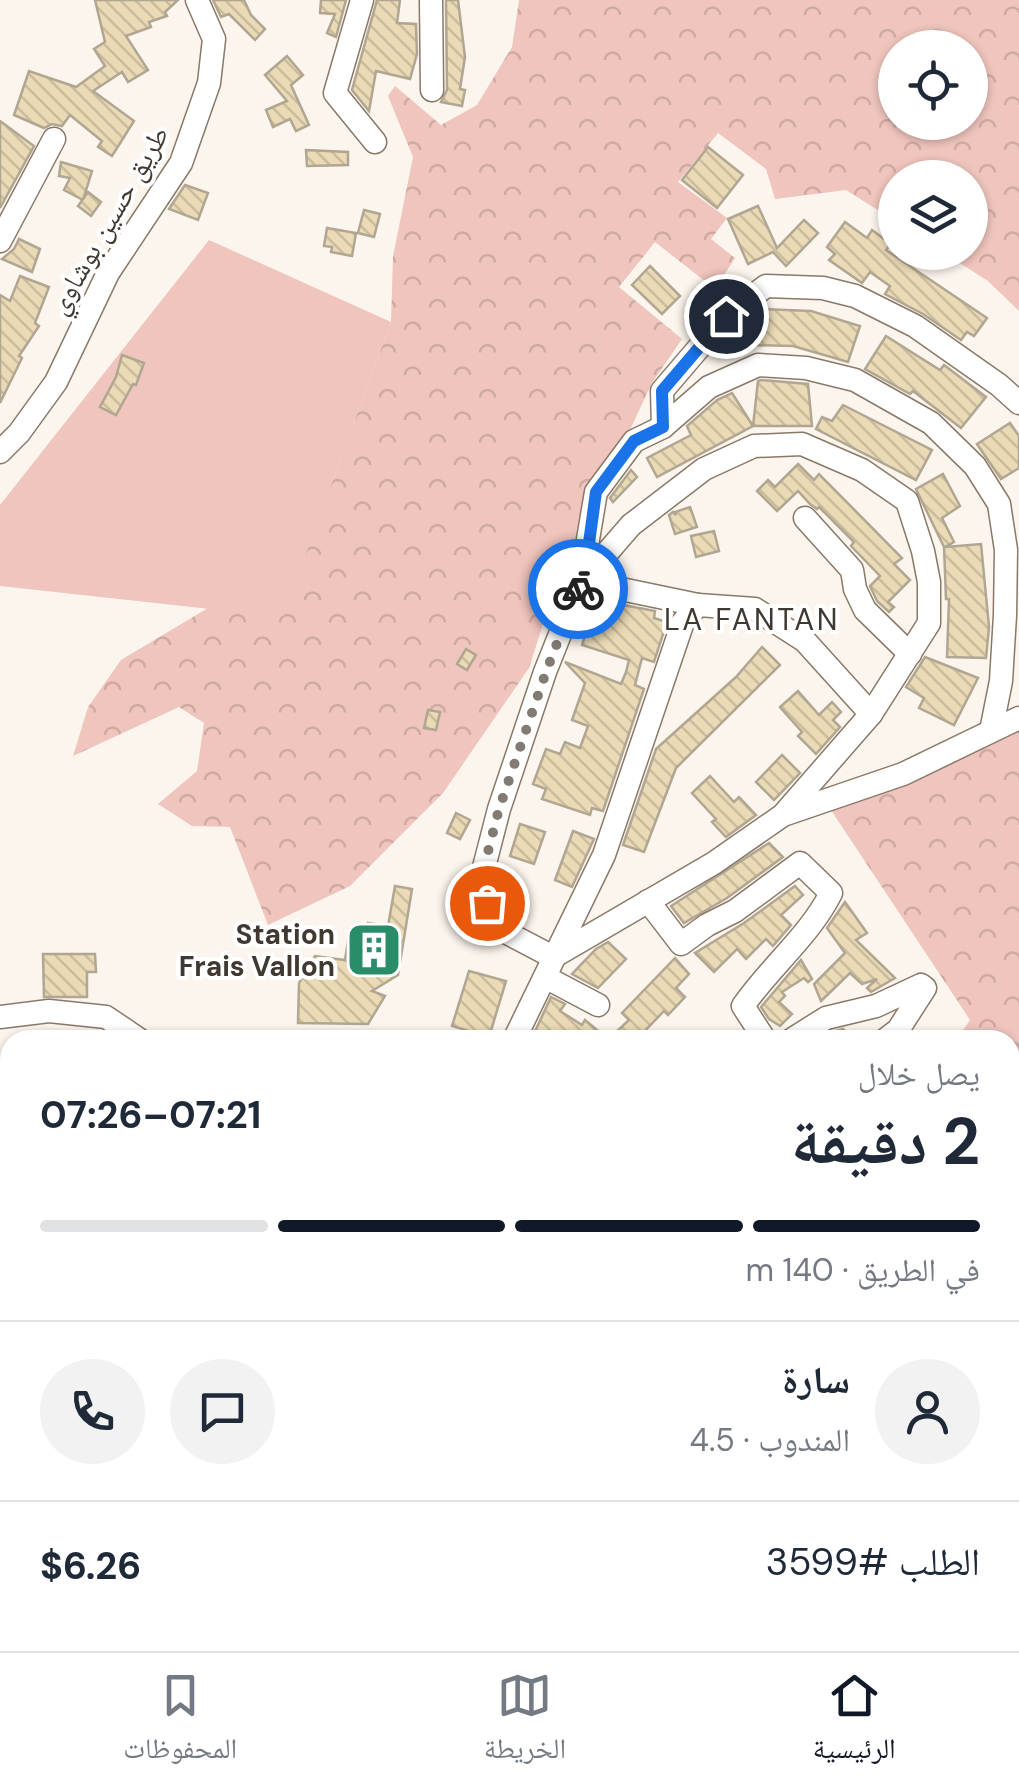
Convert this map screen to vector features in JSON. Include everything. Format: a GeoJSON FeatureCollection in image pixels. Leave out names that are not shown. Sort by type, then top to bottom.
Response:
{"type":"FeatureCollection","features":[{"type":"Feature","properties":{"kind":"street","name":"طريق حسين بوشاوي"},"geometry":{"type":"LineString","coordinates":[[0,452],[56,382],[108,273],[181,163],[209,84],[214,39],[198,0]]}},
{"type":"Feature","properties":{"kind":"street"},"geometry":{"type":"LineString","coordinates":[[362,0],[335,93],[375,142]]}},
{"type":"Feature","properties":{"kind":"street"},"geometry":{"type":"LineString","coordinates":[[431,0],[432,90]]}},
{"type":"Feature","properties":{"kind":"street"},"geometry":{"type":"LineString","coordinates":[[0,241],[54,139]]}},
{"type":"Feature","properties":{"kind":"street"},"geometry":{"type":"LineString","coordinates":[[663,427],[662,391],[726,316],[766,286],[822,288],[855,296],[915,326],[1019,403]]}},
{"type":"Feature","properties":{"kind":"street"},"geometry":{"type":"LineString","coordinates":[[598,1005],[492,925],[483,871],[510,775],[585,576],[596,492],[634,441],[663,427],[709,387],[758,365],[806,368],[855,380],[931,424],[975,466],[999,504],[1006,550],[1001,682],[991,730]]}},
{"type":"Feature","properties":{"kind":"street"},"geometry":{"type":"LineString","coordinates":[[549,967],[783,815],[872,714],[929,624],[929,582],[907,502],[862,470],[802,444],[754,446],[704,469],[630,525],[585,576]]}},
{"type":"Feature","properties":{"kind":"street"},"geometry":{"type":"LineString","coordinates":[[805,518],[852,570],[854,589],[865,610],[910,654]]}},
{"type":"Feature","properties":{"kind":"street"},"geometry":{"type":"LineString","coordinates":[[585,576],[620,589],[698,605],[754,609],[805,641],[872,714]]}},
{"type":"Feature","properties":{"kind":"street"},"geometry":{"type":"LineString","coordinates":[[519,1030],[604,855],[683,622],[698,605]]}},
{"type":"Feature","properties":{"kind":"street"},"geometry":{"type":"LineString","coordinates":[[783,815],[903,774],[1019,718]]}},
{"type":"Feature","properties":{"kind":"street"},"geometry":{"type":"LineString","coordinates":[[648,901],[681,944],[800,864],[831,893],[821,912],[743,1006],[759,1030]]}},
{"type":"Feature","properties":{"kind":"street"},"geometry":{"type":"LineString","coordinates":[[807,1030],[826,1018],[876,1006],[921,985],[926,988],[898,1030]]}},
{"type":"Feature","properties":{"kind":"street"},"geometry":{"type":"LineString","coordinates":[[0,1017],[49,1011],[106,1017],[125,1030]]}},
{"type":"Feature","properties":{"kind":"green space"},"geometry":{"type":"Polygon","coordinates":[[[519,0],[1019,0],[1019,311],[971,270],[988,270],[988,160],[878,160],[878,210],[846,190],[775,199],[766,169],[718,133],[678,182],[727,218],[711,239],[735,258],[715,289],[655,242],[619,287],[682,339],[652,383],[553,593],[529,668],[443,793],[350,886],[268,925],[230,827],[192,826],[158,804],[197,771],[204,723],[179,707],[73,756],[88,707],[121,660],[208,608],[283,616],[391,322],[393,256],[413,157],[388,96],[395,86],[441,125],[477,105],[512,47],[519,0]]]}},
{"type":"Feature","properties":{"kind":"green space"},"geometry":{"type":"Polygon","coordinates":[[[209,240],[391,322],[283,617],[0,586],[0,505],[209,240]]]}},
{"type":"Feature","properties":{"kind":"green space"},"geometry":{"type":"Polygon","coordinates":[[[1019,719],[1019,1030],[963,1030],[970,1020],[825,801],[1019,719]]]}},
{"type":"Feature","properties":{"kind":"building"},"geometry":{"type":"Polygon","coordinates":[[[95,0],[178,0],[165,12],[167,16],[126,36],[148,70],[128,82],[122,72],[93,91],[134,121],[112,156],[98,147],[102,141],[70,115],[62,126],[52,124],[44,128],[14,115],[29,71],[76,87],[105,66],[94,49],[105,42],[95,0]]]}},
{"type":"Feature","properties":{"kind":"building"},"geometry":{"type":"Polygon","coordinates":[[[213,0],[244,0],[251,15],[265,29],[255,40],[229,14],[221,17],[213,0]]]}},
{"type":"Feature","properties":{"kind":"building"},"geometry":{"type":"Polygon","coordinates":[[[321,0],[346,0],[336,37],[327,33],[335,14],[320,13],[321,0]]]}},
{"type":"Feature","properties":{"kind":"building"},"geometry":{"type":"Polygon","coordinates":[[[377,0],[400,0],[397,23],[416,24],[417,54],[410,79],[376,71],[369,111],[352,90],[377,0]]]}},
{"type":"Feature","properties":{"kind":"building"},"geometry":{"type":"Polygon","coordinates":[[[446,0],[458,0],[465,57],[460,89],[465,90],[462,106],[441,102],[447,90],[446,0]]]}},
{"type":"Feature","properties":{"kind":"building"},"geometry":{"type":"Polygon","coordinates":[[[287,56],[303,75],[291,85],[309,125],[296,131],[290,119],[273,127],[266,110],[287,101],[265,75],[287,56]]]}},
{"type":"Feature","properties":{"kind":"building"},"geometry":{"type":"Polygon","coordinates":[[[0,121],[34,146],[0,208],[0,121]]]}},
{"type":"Feature","properties":{"kind":"building"},"geometry":{"type":"Polygon","coordinates":[[[708,147],[743,175],[717,208],[682,180],[708,147]]]}},
{"type":"Feature","properties":{"kind":"building"},"geometry":{"type":"Polygon","coordinates":[[[306,150],[348,152],[348,165],[307,166],[306,150]]]}},
{"type":"Feature","properties":{"kind":"building"},"geometry":{"type":"Polygon","coordinates":[[[61,162],[92,171],[83,200],[64,190],[70,178],[59,176],[61,162]]]}},
{"type":"Feature","properties":{"kind":"building"},"geometry":{"type":"Polygon","coordinates":[[[185,185],[208,193],[198,220],[169,209],[185,185]]]}},
{"type":"Feature","properties":{"kind":"building"},"geometry":{"type":"Polygon","coordinates":[[[88,192],[101,202],[91,216],[78,206],[88,192]]]}},
{"type":"Feature","properties":{"kind":"building"},"geometry":{"type":"Polygon","coordinates":[[[758,206],[777,248],[804,220],[818,233],[786,266],[773,252],[748,264],[728,219],[758,206]]]}},
{"type":"Feature","properties":{"kind":"building"},"geometry":{"type":"Polygon","coordinates":[[[364,210],[380,214],[374,237],[358,233],[364,210]]]}},
{"type":"Feature","properties":{"kind":"building"},"geometry":{"type":"Polygon","coordinates":[[[845,222],[867,238],[872,230],[878,234],[878,270],[916,270],[987,318],[974,336],[967,332],[961,340],[885,294],[890,286],[870,272],[862,283],[829,260],[835,254],[827,247],[845,222]]]}},
{"type":"Feature","properties":{"kind":"building"},"geometry":{"type":"Polygon","coordinates":[[[327,228],[356,233],[352,256],[331,252],[332,247],[324,246],[327,228]]]}},
{"type":"Feature","properties":{"kind":"building"},"geometry":{"type":"Polygon","coordinates":[[[19,239],[40,249],[32,272],[2,259],[19,239]]]}},
{"type":"Feature","properties":{"kind":"building"},"geometry":{"type":"Polygon","coordinates":[[[650,266],[680,296],[662,314],[632,285],[650,266]]]}},
{"type":"Feature","properties":{"kind":"building"},"geometry":{"type":"Polygon","coordinates":[[[20,276],[49,287],[35,323],[39,326],[19,356],[22,358],[0,403],[0,295],[10,301],[20,276]]]}},
{"type":"Feature","properties":{"kind":"building"},"geometry":{"type":"Polygon","coordinates":[[[760,309],[811,311],[860,326],[848,362],[793,346],[744,345],[745,321],[760,309]]]}},
{"type":"Feature","properties":{"kind":"building"},"geometry":{"type":"Polygon","coordinates":[[[886,336],[940,370],[944,365],[986,397],[961,428],[913,391],[910,394],[865,369],[886,336]]]}},
{"type":"Feature","properties":{"kind":"building"},"geometry":{"type":"Polygon","coordinates":[[[122,355],[144,363],[136,385],[133,384],[116,415],[100,407],[116,377],[122,355]]]}},
{"type":"Feature","properties":{"kind":"building"},"geometry":{"type":"Polygon","coordinates":[[[761,380],[808,384],[812,426],[753,426],[761,380]]]}},
{"type":"Feature","properties":{"kind":"building"},"geometry":{"type":"Polygon","coordinates":[[[732,393],[753,426],[657,477],[647,458],[691,435],[687,426],[717,400],[732,393]]]}},
{"type":"Feature","properties":{"kind":"building"},"geometry":{"type":"Polygon","coordinates":[[[843,405],[932,450],[916,480],[816,429],[822,417],[832,421],[843,405]]]}},
{"type":"Feature","properties":{"kind":"building"},"geometry":{"type":"Polygon","coordinates":[[[1010,423],[1019,436],[1019,468],[1001,479],[977,444],[1010,423]]]}},
{"type":"Feature","properties":{"kind":"building"},"geometry":{"type":"Polygon","coordinates":[[[798,464],[814,480],[819,474],[902,558],[894,564],[910,580],[888,602],[894,607],[889,612],[877,601],[870,586],[880,576],[851,546],[854,542],[819,507],[810,504],[798,491],[777,511],[757,491],[768,480],[775,487],[798,464]]]}},
{"type":"Feature","properties":{"kind":"building"},"geometry":{"type":"Polygon","coordinates":[[[631,470],[637,477],[613,502],[610,498],[631,470]]]}},
{"type":"Feature","properties":{"kind":"building"},"geometry":{"type":"Polygon","coordinates":[[[943,474],[960,506],[942,518],[954,542],[945,547],[981,544],[989,627],[986,658],[947,657],[949,599],[944,547],[916,489],[943,474]]]}},
{"type":"Feature","properties":{"kind":"building"},"geometry":{"type":"Polygon","coordinates":[[[690,507],[697,527],[675,534],[669,515],[690,507]]]}},
{"type":"Feature","properties":{"kind":"building"},"geometry":{"type":"Polygon","coordinates":[[[714,531],[719,551],[696,557],[691,536],[714,531]]]}},
{"type":"Feature","properties":{"kind":"building"},"geometry":{"type":"Polygon","coordinates":[[[593,592],[618,604],[655,611],[654,618],[667,622],[654,662],[642,658],[635,685],[644,689],[603,811],[592,808],[590,815],[542,799],[546,789],[533,784],[546,749],[560,754],[565,742],[580,748],[588,726],[572,720],[585,683],[565,662],[621,684],[626,672],[629,660],[582,645],[592,614],[585,611],[593,592]]]}},
{"type":"Feature","properties":{"kind":"building"},"geometry":{"type":"Polygon","coordinates":[[[762,647],[780,665],[676,768],[644,852],[623,845],[656,749],[736,677],[762,647]]]}},
{"type":"Feature","properties":{"kind":"building"},"geometry":{"type":"Polygon","coordinates":[[[466,649],[476,655],[467,670],[457,664],[466,649]]]}},
{"type":"Feature","properties":{"kind":"building"},"geometry":{"type":"Polygon","coordinates":[[[925,657],[978,678],[954,725],[919,708],[924,698],[906,687],[925,657]]]}},
{"type":"Feature","properties":{"kind":"building"},"geometry":{"type":"Polygon","coordinates":[[[798,691],[819,715],[832,702],[841,712],[833,720],[840,727],[816,754],[798,736],[802,732],[780,707],[798,691]]]}},
{"type":"Feature","properties":{"kind":"building"},"geometry":{"type":"Polygon","coordinates":[[[428,710],[440,712],[436,730],[424,728],[428,710]]]}},
{"type":"Feature","properties":{"kind":"building"},"geometry":{"type":"Polygon","coordinates":[[[782,755],[800,773],[774,800],[756,782],[782,755]]]}},
{"type":"Feature","properties":{"kind":"building"},"geometry":{"type":"Polygon","coordinates":[[[710,776],[734,802],[739,797],[756,815],[726,837],[712,822],[716,819],[692,793],[710,776]]]}},
{"type":"Feature","properties":{"kind":"building"},"geometry":{"type":"Polygon","coordinates":[[[456,813],[470,820],[460,839],[447,833],[456,813]]]}},
{"type":"Feature","properties":{"kind":"building"},"geometry":{"type":"Polygon","coordinates":[[[520,824],[545,832],[534,864],[510,856],[520,824]]]}},
{"type":"Feature","properties":{"kind":"building"},"geometry":{"type":"Polygon","coordinates":[[[573,831],[594,839],[572,887],[555,880],[573,831]]]}},
{"type":"Feature","properties":{"kind":"building"},"geometry":{"type":"Polygon","coordinates":[[[769,843],[783,857],[727,898],[684,923],[671,906],[769,843]]]}},
{"type":"Feature","properties":{"kind":"building","name":"Station Frais Vallon"},"geometry":{"type":"Polygon","coordinates":[[[395,886],[412,889],[398,975],[372,991],[385,996],[368,1024],[298,1023],[299,983],[315,956],[345,960],[348,941],[365,944],[368,923],[388,926],[395,886]]]}},
{"type":"Feature","properties":{"kind":"building"},"geometry":{"type":"Polygon","coordinates":[[[795,886],[803,895],[781,915],[791,925],[773,946],[766,939],[746,959],[737,949],[714,972],[695,953],[744,923],[795,886]]]}},
{"type":"Feature","properties":{"kind":"building"},"geometry":{"type":"Polygon","coordinates":[[[845,902],[867,933],[856,940],[895,978],[871,992],[867,988],[877,979],[862,984],[850,973],[821,1001],[814,984],[845,953],[827,928],[845,902]]]}},
{"type":"Feature","properties":{"kind":"building"},"geometry":{"type":"Polygon","coordinates":[[[608,942],[626,959],[598,988],[572,974],[596,949],[608,942]]]}},
{"type":"Feature","properties":{"kind":"building"},"geometry":{"type":"Polygon","coordinates":[[[43,954],[95,954],[96,972],[87,972],[87,997],[44,997],[43,954]]]}},
{"type":"Feature","properties":{"kind":"building"},"geometry":{"type":"Polygon","coordinates":[[[675,958],[689,974],[676,988],[685,997],[646,1030],[618,1030],[629,1020],[622,1013],[675,958]]]}},
{"type":"Feature","properties":{"kind":"building"},"geometry":{"type":"Polygon","coordinates":[[[801,960],[812,979],[808,982],[804,978],[782,992],[785,996],[779,1002],[792,1014],[780,1026],[761,1007],[801,960]]]}},
{"type":"Feature","properties":{"kind":"building"},"geometry":{"type":"Polygon","coordinates":[[[469,971],[506,981],[491,1030],[452,1026],[469,971]]]}},
{"type":"Feature","properties":{"kind":"building"},"geometry":{"type":"Polygon","coordinates":[[[551,997],[565,1004],[560,1011],[582,1025],[585,1020],[597,1030],[536,1030],[551,997]]]}},
{"type":"Feature","properties":{"kind":"way so far"},"geometry":{"type":"LineString","coordinates":[[487,903],[483,871],[499,809],[578,589]]}},
{"type":"Feature","properties":{"kind":"place","name":"Station Frais Vallon"},"geometry":{"type":"Point","coordinates":[374,950]}},
{"type":"Feature","properties":{"kind":"district","name":"LA FANTAN"},"geometry":{"type":"Point","coordinates":[752,620]}},
{"type":"Feature","properties":{"kind":"route"},"geometry":{"type":"LineString","coordinates":[[578,589],[585,572],[596,492],[634,441],[663,427],[662,391],[726,316]]}}]}
